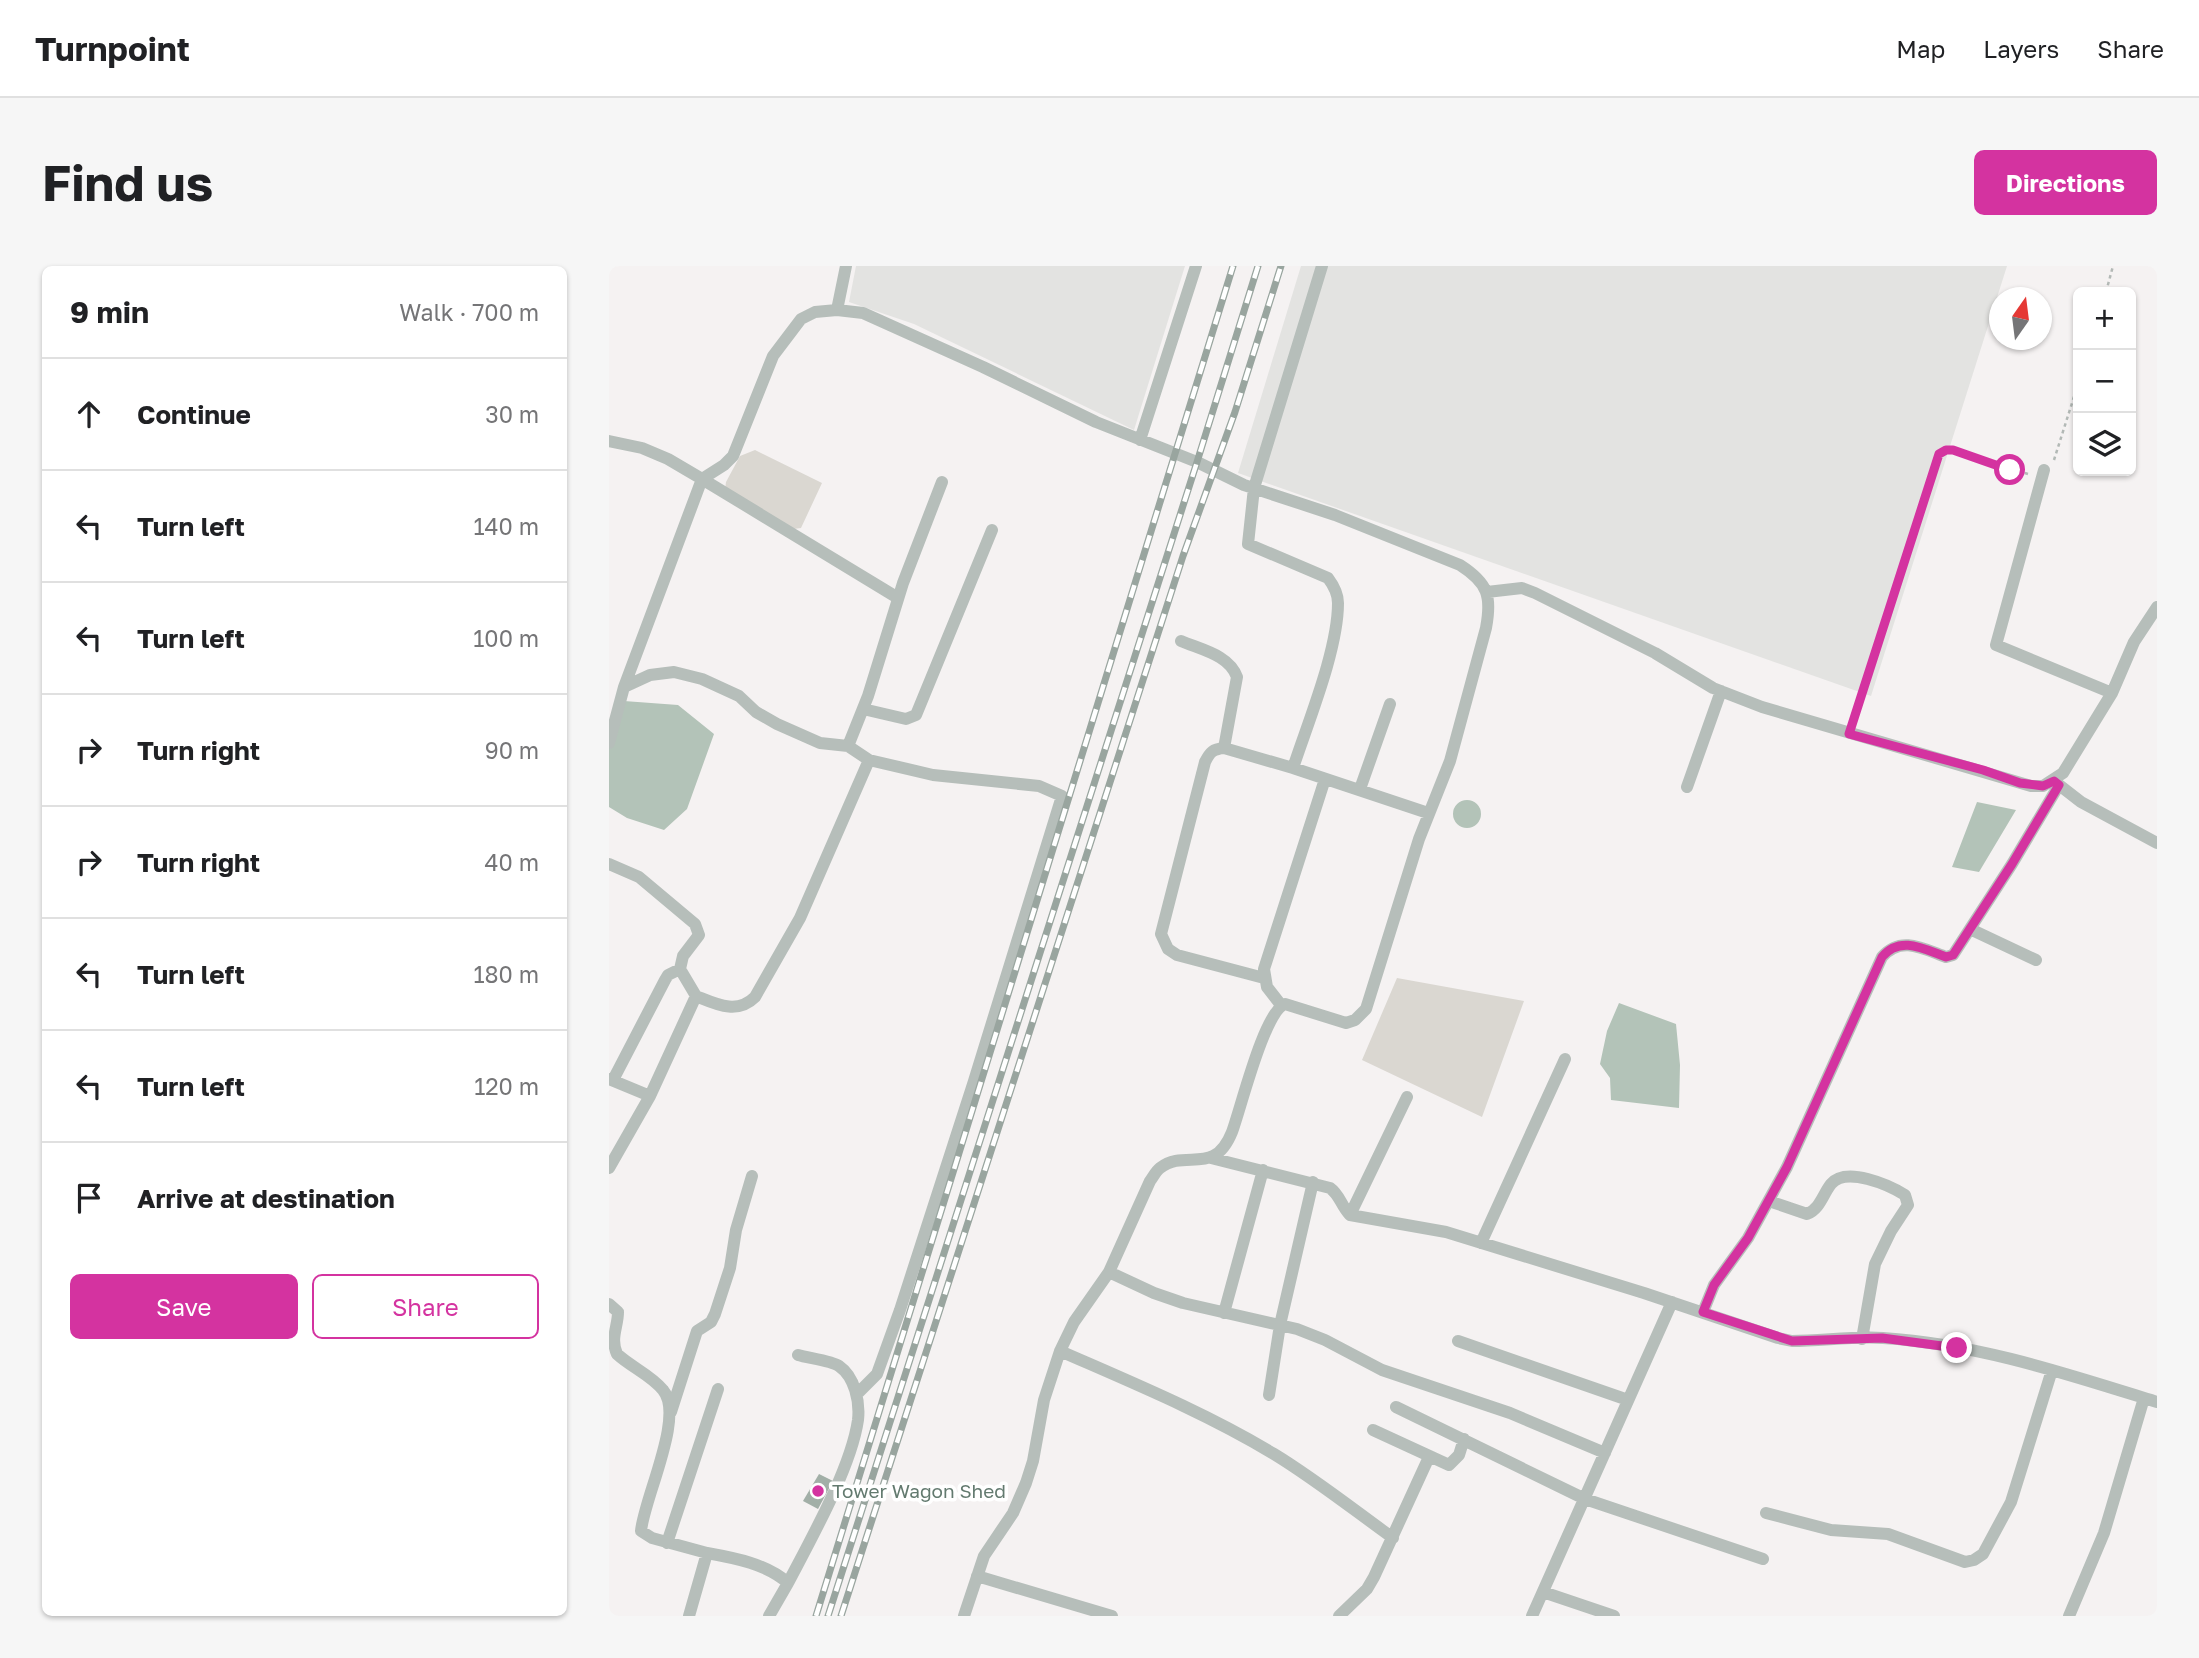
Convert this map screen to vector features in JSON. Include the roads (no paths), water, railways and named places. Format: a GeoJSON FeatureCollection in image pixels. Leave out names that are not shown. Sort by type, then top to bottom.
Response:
{"type":"FeatureCollection","features":[{"type":"Feature","properties":{"kind":"street"},"geometry":{"type":"LineString","coordinates":[[837,310],[846,266]]}},
{"type":"Feature","properties":{"kind":"street"},"geometry":{"type":"LineString","coordinates":[[1140,440],[1196,266]]}},
{"type":"Feature","properties":{"kind":"street"},"geometry":{"type":"LineString","coordinates":[[1293,768],[1335,632],[1338,601],[1335,586],[1328,578],[1248,544],[1254,488],[1322,266]]}},
{"type":"Feature","properties":{"kind":"street"},"geometry":{"type":"LineString","coordinates":[[609,743],[624,687],[702,479],[733,456],[773,356],[801,319],[815,312],[837,310],[863,313],[1096,422],[1254,488],[1335,515],[1460,565],[1473,574],[1487,592],[1489,614],[1450,761],[1428,813],[1389,929],[1370,998],[1361,1016],[1346,1023],[1285,1004],[1276,1010],[1266,1031],[1232,1131],[1222,1150],[1211,1158]]}},
{"type":"Feature","properties":{"kind":"street"},"geometry":{"type":"LineString","coordinates":[[609,441],[642,448],[668,459],[898,598]]}},
{"type":"Feature","properties":{"kind":"street"},"geometry":{"type":"LineString","coordinates":[[2044,470],[1996,645],[2112,693]]}},
{"type":"Feature","properties":{"kind":"street"},"geometry":{"type":"LineString","coordinates":[[848,746],[863,709],[898,598],[942,482]]}},
{"type":"Feature","properties":{"kind":"street"},"geometry":{"type":"LineString","coordinates":[[863,709],[906,719],[916,715],[992,530]]}},
{"type":"Feature","properties":{"kind":"street"},"geometry":{"type":"LineString","coordinates":[[1487,592],[1522,588],[1535,593],[1655,653],[1721,691],[1762,708],[1983,770],[2020,783],[2043,786],[2056,783]]}},
{"type":"Feature","properties":{"kind":"street"},"geometry":{"type":"LineString","coordinates":[[1703,1312],[1714,1285],[1748,1238],[1787,1167],[1882,957],[1888,950],[1905,944],[1950,957],[1957,950],[2112,693],[2134,642],[2157,607]]}},
{"type":"Feature","properties":{"kind":"street"},"geometry":{"type":"LineString","coordinates":[[1181,641],[1227,661],[1233,667],[1237,677],[1224,748]]}},
{"type":"Feature","properties":{"kind":"street"},"geometry":{"type":"LineString","coordinates":[[624,687],[650,675],[674,672],[702,679],[739,696],[756,712],[777,724],[820,743],[848,746],[869,760],[956,778],[1039,786],[1062,796],[974,1082],[899,1310],[877,1374],[857,1394]]}},
{"type":"Feature","properties":{"kind":"street"},"geometry":{"type":"LineString","coordinates":[[1687,787],[1721,691]]}},
{"type":"Feature","properties":{"kind":"street"},"geometry":{"type":"LineString","coordinates":[[1360,789],[1390,704]]}},
{"type":"Feature","properties":{"kind":"street"},"geometry":{"type":"LineString","coordinates":[[1264,978],[1177,955],[1168,949],[1161,934],[1209,753],[1224,748],[1360,789],[1428,813]]}},
{"type":"Feature","properties":{"kind":"street"},"geometry":{"type":"LineString","coordinates":[[609,864],[639,877],[695,924],[699,935],[683,956],[680,969],[696,996],[718,1004],[739,1007],[748,1004],[755,997],[800,918],[869,760]]}},
{"type":"Feature","properties":{"kind":"street"},"geometry":{"type":"LineString","coordinates":[[1281,1005],[1267,987],[1264,978],[1266,959],[1325,779]]}},
{"type":"Feature","properties":{"kind":"street"},"geometry":{"type":"LineString","coordinates":[[2056,783],[2081,802],[2157,843]]}},
{"type":"Feature","properties":{"kind":"street"},"geometry":{"type":"LineString","coordinates":[[1970,929],[2036,960]]}},
{"type":"Feature","properties":{"kind":"street"},"geometry":{"type":"LineString","coordinates":[[650,1096],[611,1079],[665,981],[669,975],[680,969]]}},
{"type":"Feature","properties":{"kind":"street"},"geometry":{"type":"LineString","coordinates":[[609,1168],[650,1096],[696,996]]}},
{"type":"Feature","properties":{"kind":"street"},"geometry":{"type":"LineString","coordinates":[[1481,1243],[1565,1059]]}},
{"type":"Feature","properties":{"kind":"street"},"geometry":{"type":"LineString","coordinates":[[1350,1215],[1407,1097]]}},
{"type":"Feature","properties":{"kind":"street"},"geometry":{"type":"LineString","coordinates":[[964,1616],[984,1556],[1013,1513],[1026,1483],[1033,1461],[1044,1400],[1073,1322],[1109,1272],[1150,1181],[1160,1168],[1171,1163],[1211,1158],[1313,1182],[1337,1193],[1342,1207],[1350,1215],[1434,1230],[1481,1243],[1792,1341],[1882,1338],[1988,1353],[2157,1402]]}},
{"type":"Feature","properties":{"kind":"street"},"geometry":{"type":"LineString","coordinates":[[1224,1313],[1263,1170]]}},
{"type":"Feature","properties":{"kind":"street"},"geometry":{"type":"LineString","coordinates":[[1769,1201],[1807,1214],[1818,1205],[1838,1177],[1849,1175],[1898,1190],[1905,1195],[1908,1205],[1891,1231],[1875,1264],[1861,1339]]}},
{"type":"Feature","properties":{"kind":"street"},"geometry":{"type":"LineString","coordinates":[[752,1177],[736,1230],[730,1268],[715,1314],[711,1322],[697,1331],[671,1412],[641,1531],[644,1535],[667,1543],[757,1566],[779,1575],[788,1583]]}},
{"type":"Feature","properties":{"kind":"street"},"geometry":{"type":"LineString","coordinates":[[1269,1395],[1280,1325],[1313,1182]]}},
{"type":"Feature","properties":{"kind":"street"},"geometry":{"type":"LineString","coordinates":[[1109,1272],[1170,1299],[1280,1325],[1325,1340],[1382,1370],[1510,1413],[1605,1453]]}},
{"type":"Feature","properties":{"kind":"street"},"geometry":{"type":"LineString","coordinates":[[1532,1616],[1672,1302]]}},
{"type":"Feature","properties":{"kind":"street"},"geometry":{"type":"LineString","coordinates":[[609,1304],[618,1311],[613,1335],[613,1346],[617,1354],[665,1392],[671,1412]]}},
{"type":"Feature","properties":{"kind":"street"},"geometry":{"type":"LineString","coordinates":[[1458,1341],[1628,1400]]}},
{"type":"Feature","properties":{"kind":"street"},"geometry":{"type":"LineString","coordinates":[[1060,1351],[1192,1409],[1276,1455],[1393,1538]]}},
{"type":"Feature","properties":{"kind":"street"},"geometry":{"type":"LineString","coordinates":[[769,1616],[830,1500],[852,1447],[858,1418],[857,1394],[839,1365],[798,1355]]}},
{"type":"Feature","properties":{"kind":"street"},"geometry":{"type":"LineString","coordinates":[[1766,1513],[1831,1530],[1888,1534],[1965,1562],[1974,1560],[1983,1554],[2011,1502],[2052,1370]]}},
{"type":"Feature","properties":{"kind":"street"},"geometry":{"type":"LineString","coordinates":[[667,1543],[718,1389]]}},
{"type":"Feature","properties":{"kind":"street"},"geometry":{"type":"LineString","coordinates":[[2069,1616],[2104,1533],[2144,1398]]}},
{"type":"Feature","properties":{"kind":"street"},"geometry":{"type":"LineString","coordinates":[[1395,1407],[1585,1499],[1763,1559]]}},
{"type":"Feature","properties":{"kind":"street"},"geometry":{"type":"LineString","coordinates":[[1373,1430],[1449,1465],[1459,1455],[1464,1439]]}},
{"type":"Feature","properties":{"kind":"street"},"geometry":{"type":"LineString","coordinates":[[1339,1616],[1367,1589],[1429,1457]]}},
{"type":"Feature","properties":{"kind":"street"},"geometry":{"type":"LineString","coordinates":[[689,1616],[707,1553]]}},
{"type":"Feature","properties":{"kind":"street"},"geometry":{"type":"LineString","coordinates":[[977,1576],[1112,1616]]}},
{"type":"Feature","properties":{"kind":"street"},"geometry":{"type":"LineString","coordinates":[[1543,1592],[1614,1616]]}},
{"type":"Feature","properties":{"kind":"railway"},"geometry":{"type":"LineString","coordinates":[[816,1616],[1233,266]]}},
{"type":"Feature","properties":{"kind":"railway"},"geometry":{"type":"LineString","coordinates":[[828,1616],[1258,266]]}},
{"type":"Feature","properties":{"kind":"railway"},"geometry":{"type":"LineString","coordinates":[[841,1616],[1183,556],[1235,412],[1281,266]]}},
{"type":"Feature","properties":{"kind":"place","name":"Tower Wagon Shed"},"geometry":{"type":"Point","coordinates":[818,1491]}}]}
